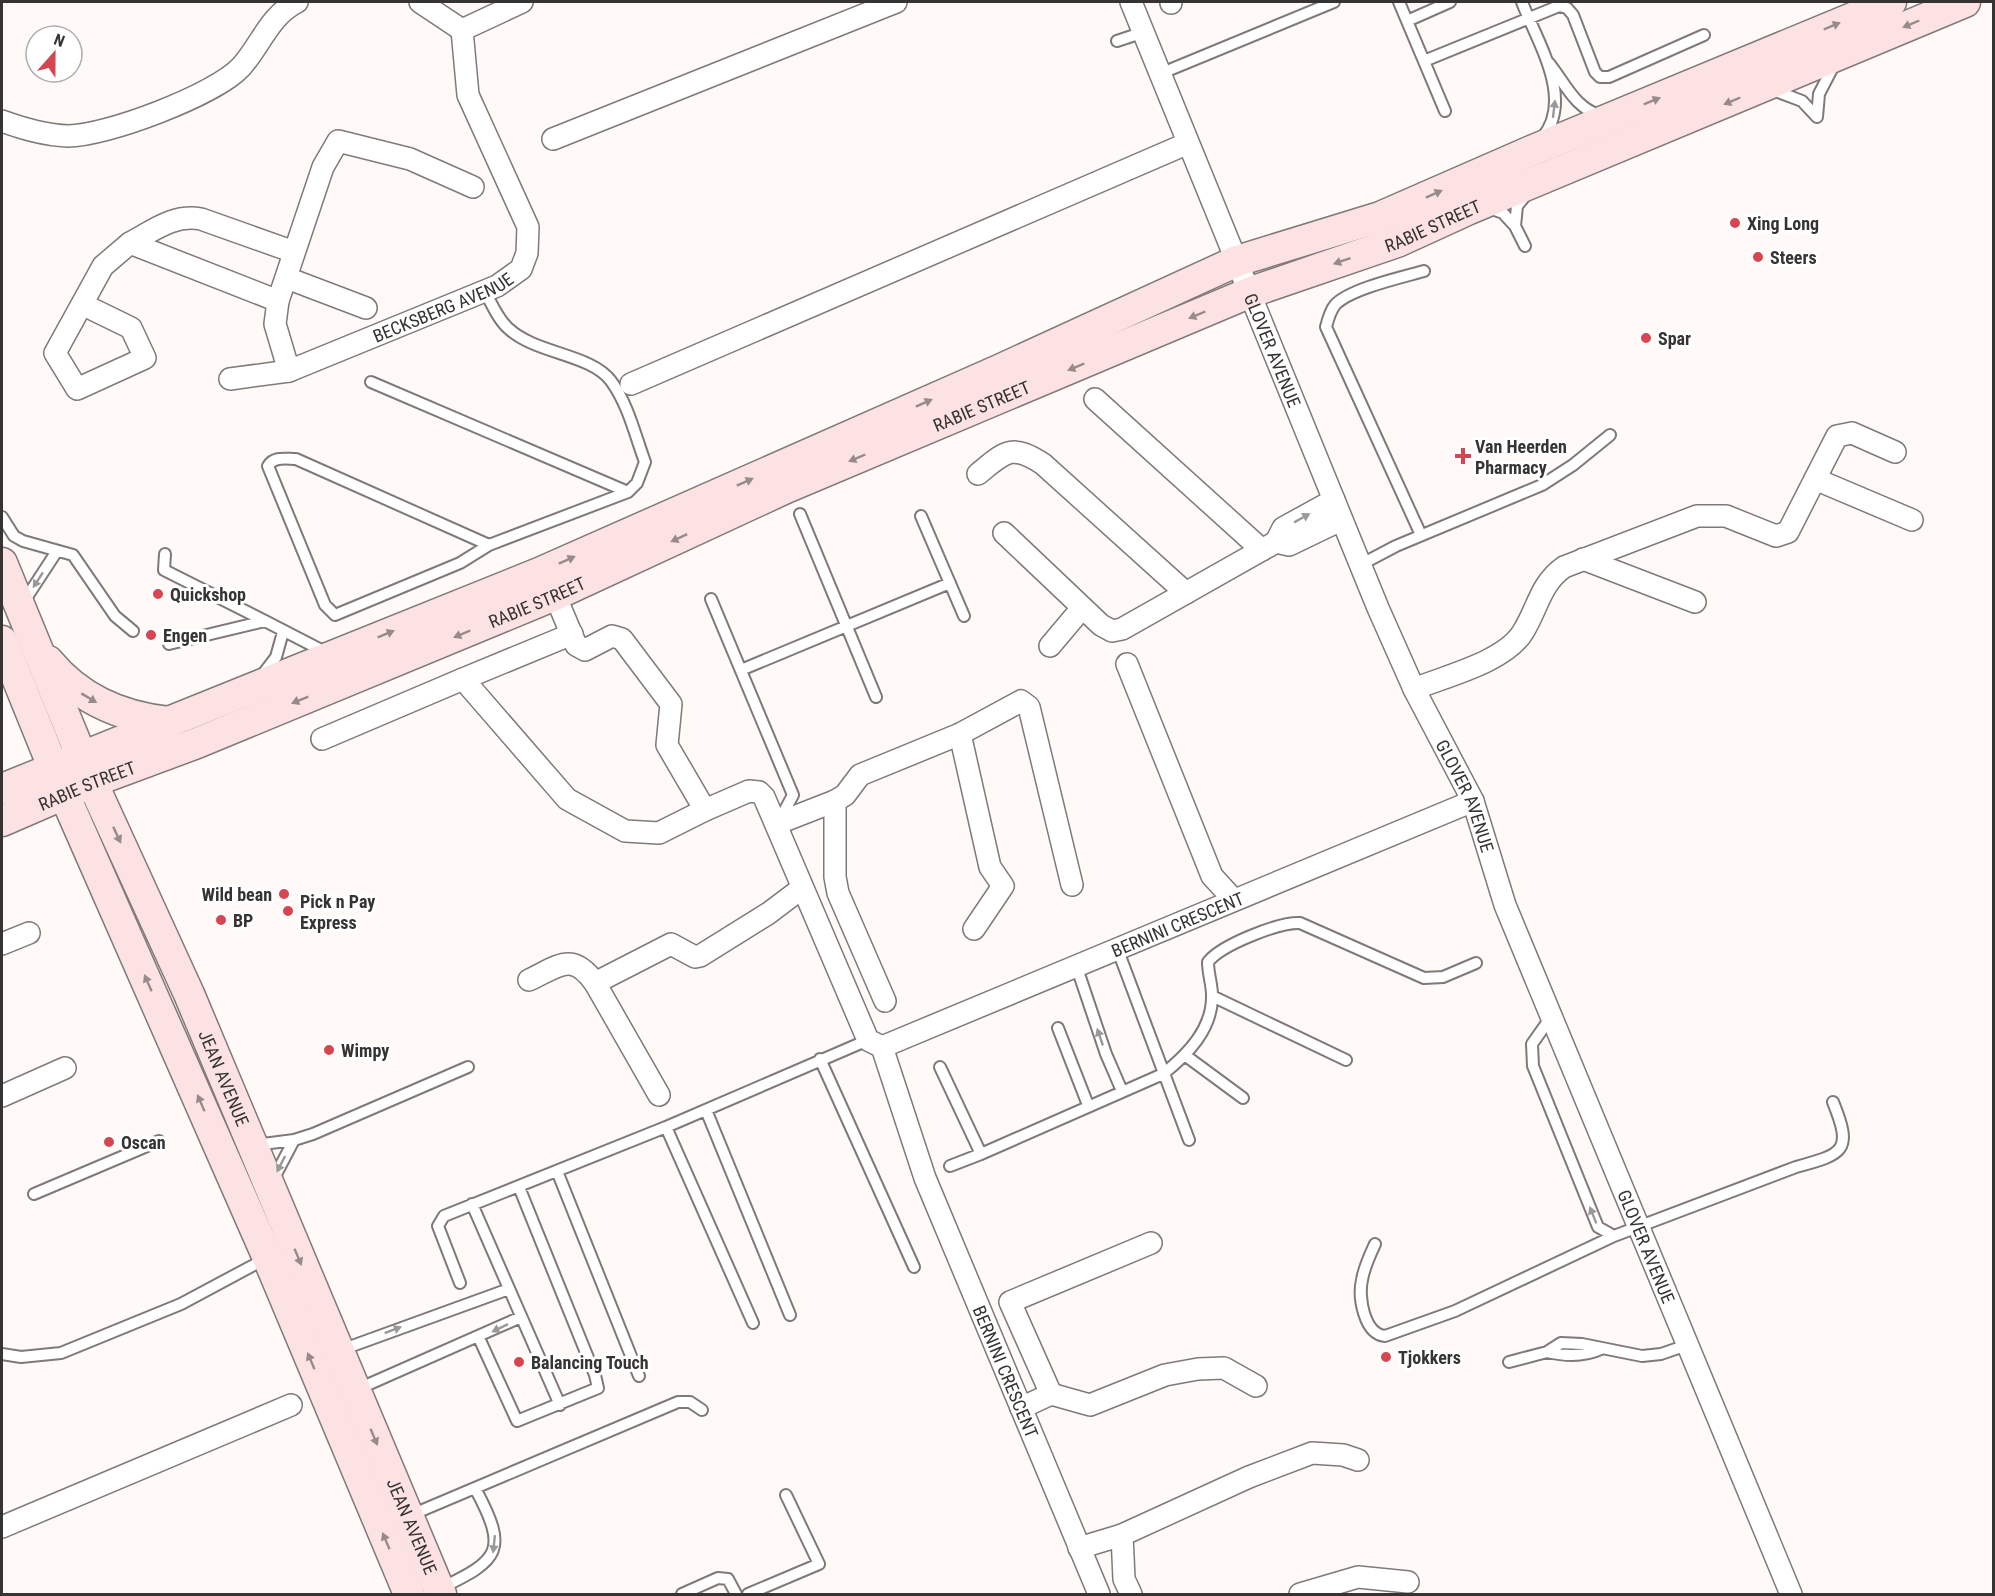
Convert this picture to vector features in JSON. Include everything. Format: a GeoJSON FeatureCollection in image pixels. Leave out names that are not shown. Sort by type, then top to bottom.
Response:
{"type":"FeatureCollection","features":[{"type":"Feature","properties":{"kind":"main road","name":"RABIE STREET"},"geometry":{"type":"LineString","coordinates":[[2,821],[64,794],[87,769],[169,722],[539,573],[999,370],[1237,261],[1380,217],[1531,151],[1890,2]]}},
{"type":"Feature","properties":{"kind":"main road","name":"RABIE STREET"},"geometry":{"type":"LineString","coordinates":[[2,789],[53,767],[87,769],[197,743],[555,595],[786,488],[1251,292],[1397,242],[1467,210],[1965,2]]}},
{"type":"Feature","properties":{"kind":"main road","name":"JEAN AVENUE"},"geometry":{"type":"LineString","coordinates":[[2,563],[87,769],[184,983],[440,1592]]}},
{"type":"Feature","properties":{"kind":"main road","name":"JEAN AVENUE"},"geometry":{"type":"LineString","coordinates":[[2,641],[64,794],[268,1258],[409,1594]]}},
{"type":"Feature","properties":{"kind":"main road"},"geometry":{"type":"LineString","coordinates":[[33,642],[62,678],[95,702],[140,719],[169,722]]}},
{"type":"Feature","properties":{"kind":"main road"},"geometry":{"type":"LineString","coordinates":[[252,1145],[246,1151],[245,1160],[276,1236],[268,1258]]}},
{"type":"Feature","properties":{"kind":"street"},"geometry":{"type":"LineString","coordinates":[[2,121],[36,133],[70,136],[114,129],[211,88],[229,77],[240,67],[271,24],[297,2]]}},
{"type":"Feature","properties":{"kind":"street"},"geometry":{"type":"LineString","coordinates":[[420,2],[462,30],[522,2]]}},
{"type":"Feature","properties":{"kind":"street"},"geometry":{"type":"LineString","coordinates":[[553,139],[896,2]]}},
{"type":"Feature","properties":{"kind":"street","name":"GLOVER AVENUE"},"geometry":{"type":"LineString","coordinates":[[1131,2],[1162,73],[1186,144],[1251,292],[1360,565],[1414,689],[1473,801],[1505,905],[1791,1594]]}},
{"type":"Feature","properties":{"kind":"street","name":"BECKSBERG AVENUE"},"geometry":{"type":"LineString","coordinates":[[230,379],[289,371],[509,280],[521,269],[527,253],[528,227],[468,95],[462,30]]}},
{"type":"Feature","properties":{"kind":"street"},"geometry":{"type":"LineString","coordinates":[[289,371],[275,324],[278,301],[323,167],[338,141],[410,159],[473,187]]}},
{"type":"Feature","properties":{"kind":"street"},"geometry":{"type":"LineString","coordinates":[[631,384],[1186,144]]}},
{"type":"Feature","properties":{"kind":"street"},"geometry":{"type":"LineString","coordinates":[[92,309],[131,328],[145,358],[77,389],[55,353],[103,266],[130,243],[173,219],[186,216],[201,219],[294,252]]}},
{"type":"Feature","properties":{"kind":"street"},"geometry":{"type":"LineString","coordinates":[[130,243],[278,301]]}},
{"type":"Feature","properties":{"kind":"street"},"geometry":{"type":"LineString","coordinates":[[287,278],[366,308]]}},
{"type":"Feature","properties":{"kind":"street"},"geometry":{"type":"LineString","coordinates":[[1095,399],[1269,546],[1289,544],[1341,520]]}},
{"type":"Feature","properties":{"kind":"street"},"geometry":{"type":"LineString","coordinates":[[1414,689],[1496,656],[1510,646],[1523,633],[1543,588],[1554,575],[1583,559],[1704,515],[1726,516],[1783,536],[1788,532],[1833,441],[1841,434],[1851,433],[1895,452]]}},
{"type":"Feature","properties":{"kind":"street"},"geometry":{"type":"LineString","coordinates":[[978,474],[1003,453],[1014,451],[1027,454],[1043,464],[1186,593]]}},
{"type":"Feature","properties":{"kind":"street"},"geometry":{"type":"LineString","coordinates":[[1815,479],[1911,520]]}},
{"type":"Feature","properties":{"kind":"street"},"geometry":{"type":"LineString","coordinates":[[1004,533],[1101,625],[1112,631],[1122,629],[1269,546],[1284,528],[1334,500]]}},
{"type":"Feature","properties":{"kind":"street"},"geometry":{"type":"LineString","coordinates":[[1583,559],[1695,603]]}},
{"type":"Feature","properties":{"kind":"street"},"geometry":{"type":"LineString","coordinates":[[463,680],[567,799],[625,831],[659,833],[705,810],[668,745],[671,704],[622,639],[612,636],[585,650],[576,645],[555,595]]}},
{"type":"Feature","properties":{"kind":"street"},"geometry":{"type":"LineString","coordinates":[[1050,646],[1083,608]]}},
{"type":"Feature","properties":{"kind":"street"},"geometry":{"type":"LineString","coordinates":[[322,739],[572,634]]}},
{"type":"Feature","properties":{"kind":"street"},"geometry":{"type":"LineString","coordinates":[[1127,664],[1212,876],[1233,899]]}},
{"type":"Feature","properties":{"kind":"street"},"geometry":{"type":"LineString","coordinates":[[776,824],[835,801],[845,795],[860,775],[960,734],[1021,701],[1026,702],[1072,885]]}},
{"type":"Feature","properties":{"kind":"street"},"geometry":{"type":"LineString","coordinates":[[960,734],[990,867],[1003,886],[974,929]]}},
{"type":"Feature","properties":{"kind":"street","name":"BERNINI CRESCENT"},"geometry":{"type":"LineString","coordinates":[[705,810],[749,791],[759,792],[764,797],[802,888],[875,1043],[925,1179],[1099,1594]]}},
{"type":"Feature","properties":{"kind":"street"},"geometry":{"type":"LineString","coordinates":[[835,801],[837,893],[885,1001]]}},
{"type":"Feature","properties":{"kind":"street","name":"BERNINI CRESCENT"},"geometry":{"type":"LineString","coordinates":[[875,1043],[1076,965],[1473,801]]}},
{"type":"Feature","properties":{"kind":"street"},"geometry":{"type":"LineString","coordinates":[[595,983],[672,944],[695,957],[700,956],[802,888]]}},
{"type":"Feature","properties":{"kind":"street"},"geometry":{"type":"LineString","coordinates":[[2,944],[29,933]]}},
{"type":"Feature","properties":{"kind":"street"},"geometry":{"type":"LineString","coordinates":[[529,980],[567,962],[575,963],[595,983],[659,1095]]}},
{"type":"Feature","properties":{"kind":"street"},"geometry":{"type":"LineString","coordinates":[[2,1096],[65,1068]]}},
{"type":"Feature","properties":{"kind":"street"},"geometry":{"type":"LineString","coordinates":[[1051,1394],[1010,1302],[1151,1243]]}},
{"type":"Feature","properties":{"kind":"street"},"geometry":{"type":"LineString","coordinates":[[1021,1408],[1051,1394],[1090,1405],[1165,1375],[1198,1369],[1224,1368],[1256,1386]]}},
{"type":"Feature","properties":{"kind":"street"},"geometry":{"type":"LineString","coordinates":[[2,1527],[291,1405]]}},
{"type":"Feature","properties":{"kind":"street"},"geometry":{"type":"LineString","coordinates":[[1080,1548],[1122,1535],[1239,1482],[1312,1453],[1343,1455],[1358,1460]]}},
{"type":"Feature","properties":{"kind":"street"},"geometry":{"type":"LineString","coordinates":[[1122,1535],[1124,1579],[1131,1594]]}},
{"type":"Feature","properties":{"kind":"street"},"geometry":{"type":"LineString","coordinates":[[1300,1594],[1358,1577],[1408,1582]]}},
{"type":"Feature","properties":{"kind":"lane"},"geometry":{"type":"LineString","coordinates":[[1162,73],[1334,2]]}},
{"type":"Feature","properties":{"kind":"lane"},"geometry":{"type":"LineString","coordinates":[[1399,2],[1444,111]]}},
{"type":"Feature","properties":{"kind":"lane"},"geometry":{"type":"LineString","coordinates":[[1407,21],[1450,2]]}},
{"type":"Feature","properties":{"kind":"lane"},"geometry":{"type":"LineString","coordinates":[[1522,2],[1547,60],[1556,96],[1555,114],[1548,130],[1531,151]]}},
{"type":"Feature","properties":{"kind":"lane"},"geometry":{"type":"LineString","coordinates":[[1424,61],[1559,6],[1568,8],[1573,15],[1594,72],[1600,77],[1609,77],[1704,35]]}},
{"type":"Feature","properties":{"kind":"lane"},"geometry":{"type":"LineString","coordinates":[[1118,41],[1144,32]]}},
{"type":"Feature","properties":{"kind":"lane"},"geometry":{"type":"LineString","coordinates":[[1762,88],[1802,101],[1817,117],[1819,94],[1823,84],[1844,53]]}},
{"type":"Feature","properties":{"kind":"lane"},"geometry":{"type":"LineString","coordinates":[[1547,60],[1585,109],[1611,118]]}},
{"type":"Feature","properties":{"kind":"lane"},"geometry":{"type":"LineString","coordinates":[[1515,225],[1517,207],[1524,198],[1575,166]]}},
{"type":"Feature","properties":{"kind":"lane"},"geometry":{"type":"LineString","coordinates":[[1467,210],[1491,208],[1503,213],[1515,225],[1525,246]]}},
{"type":"Feature","properties":{"kind":"lane"},"geometry":{"type":"LineString","coordinates":[[1420,535],[1326,327],[1333,307],[1341,299],[1384,282],[1424,271]]}},
{"type":"Feature","properties":{"kind":"lane"},"geometry":{"type":"LineString","coordinates":[[484,290],[507,328],[532,344],[598,370],[610,380],[624,405],[645,462],[637,483],[628,492],[489,544],[460,563],[335,615],[325,605],[268,466],[282,458],[296,459],[489,544]]}},
{"type":"Feature","properties":{"kind":"lane"},"geometry":{"type":"LineString","coordinates":[[371,382],[628,492]]}},
{"type":"Feature","properties":{"kind":"lane"},"geometry":{"type":"LineString","coordinates":[[1360,565],[1420,535],[1542,485],[1573,465],[1610,435]]}},
{"type":"Feature","properties":{"kind":"lane"},"geometry":{"type":"LineString","coordinates":[[800,513],[876,697]]}},
{"type":"Feature","properties":{"kind":"lane"},"geometry":{"type":"LineString","coordinates":[[921,516],[964,616]]}},
{"type":"Feature","properties":{"kind":"lane"},"geometry":{"type":"LineString","coordinates":[[2,517],[14,536],[73,555],[116,616],[132,631]]}},
{"type":"Feature","properties":{"kind":"lane"},"geometry":{"type":"LineString","coordinates":[[20,609],[57,551]]}},
{"type":"Feature","properties":{"kind":"lane"},"geometry":{"type":"LineString","coordinates":[[165,554],[164,570],[332,656]]}},
{"type":"Feature","properties":{"kind":"lane"},"geometry":{"type":"LineString","coordinates":[[741,670],[950,583]]}},
{"type":"Feature","properties":{"kind":"lane"},"geometry":{"type":"LineString","coordinates":[[711,599],[793,795],[790,804],[776,824]]}},
{"type":"Feature","properties":{"kind":"lane"},"geometry":{"type":"LineString","coordinates":[[169,644],[265,621]]}},
{"type":"Feature","properties":{"kind":"lane"},"geometry":{"type":"LineString","coordinates":[[245,691],[270,668],[276,657],[283,632]]}},
{"type":"Feature","properties":{"kind":"lane"},"geometry":{"type":"LineString","coordinates":[[950,1166],[1163,1074],[1186,1056],[1206,1022],[1212,996],[1208,962],[1215,953],[1291,922],[1315,929],[1398,969],[1424,978],[1443,977],[1476,963]]}},
{"type":"Feature","properties":{"kind":"lane"},"geometry":{"type":"LineString","coordinates":[[1117,948],[1190,1140]]}},
{"type":"Feature","properties":{"kind":"lane"},"geometry":{"type":"LineString","coordinates":[[1076,965],[1106,1054],[1122,1091]]}},
{"type":"Feature","properties":{"kind":"lane"},"geometry":{"type":"LineString","coordinates":[[1212,996],[1346,1060]]}},
{"type":"Feature","properties":{"kind":"lane"},"geometry":{"type":"LineString","coordinates":[[1551,1017],[1532,1044],[1533,1066],[1598,1227],[1614,1236]]}},
{"type":"Feature","properties":{"kind":"lane"},"geometry":{"type":"LineString","coordinates":[[1058,1028],[1088,1105]]}},
{"type":"Feature","properties":{"kind":"lane"},"geometry":{"type":"LineString","coordinates":[[460,1283],[438,1226],[444,1216],[666,1127],[820,1059],[875,1043]]}},
{"type":"Feature","properties":{"kind":"lane"},"geometry":{"type":"LineString","coordinates":[[1186,1056],[1243,1098]]}},
{"type":"Feature","properties":{"kind":"lane"},"geometry":{"type":"LineString","coordinates":[[820,1059],[914,1267]]}},
{"type":"Feature","properties":{"kind":"lane"},"geometry":{"type":"LineString","coordinates":[[940,1066],[981,1154]]}},
{"type":"Feature","properties":{"kind":"lane"},"geometry":{"type":"LineString","coordinates":[[252,1145],[294,1140],[468,1067]]}},
{"type":"Feature","properties":{"kind":"lane"},"geometry":{"type":"LineString","coordinates":[[1375,1244],[1363,1274],[1360,1293],[1369,1327],[1374,1333],[1385,1336],[1455,1311],[1614,1236],[1796,1167],[1823,1160],[1834,1154],[1844,1142],[1845,1131],[1833,1102]]}},
{"type":"Feature","properties":{"kind":"lane"},"geometry":{"type":"LineString","coordinates":[[706,1110],[790,1315]]}},
{"type":"Feature","properties":{"kind":"lane"},"geometry":{"type":"LineString","coordinates":[[666,1127],[753,1323]]}},
{"type":"Feature","properties":{"kind":"lane"},"geometry":{"type":"LineString","coordinates":[[269,1189],[294,1140]]}},
{"type":"Feature","properties":{"kind":"lane"},"geometry":{"type":"LineString","coordinates":[[34,1194],[159,1141]]}},
{"type":"Feature","properties":{"kind":"lane"},"geometry":{"type":"LineString","coordinates":[[557,1171],[639,1376]]}},
{"type":"Feature","properties":{"kind":"lane"},"geometry":{"type":"LineString","coordinates":[[479,1338],[517,1421],[593,1391],[599,1385],[519,1186]]}},
{"type":"Feature","properties":{"kind":"lane"},"geometry":{"type":"LineString","coordinates":[[472,1204],[560,1405]]}},
{"type":"Feature","properties":{"kind":"lane"},"geometry":{"type":"LineString","coordinates":[[2,1354],[21,1357],[61,1353],[182,1304],[268,1258]]}},
{"type":"Feature","properties":{"kind":"lane"},"geometry":{"type":"LineString","coordinates":[[338,1351],[509,1289]]}},
{"type":"Feature","properties":{"kind":"lane"},"geometry":{"type":"LineString","coordinates":[[355,1390],[436,1354],[479,1338],[521,1317]]}},
{"type":"Feature","properties":{"kind":"lane"},"geometry":{"type":"LineString","coordinates":[[1509,1362],[1546,1352],[1564,1356],[1591,1354],[1601,1349],[1651,1355],[1688,1345]]}},
{"type":"Feature","properties":{"kind":"lane"},"geometry":{"type":"LineString","coordinates":[[408,1517],[476,1490],[678,1402],[690,1402],[702,1410]]}},
{"type":"Feature","properties":{"kind":"lane"},"geometry":{"type":"LineString","coordinates":[[440,1592],[473,1573],[492,1555],[495,1546],[495,1530],[476,1490]]}},
{"type":"Feature","properties":{"kind":"lane"},"geometry":{"type":"LineString","coordinates":[[748,1594],[819,1564],[786,1495]]}},
{"type":"Feature","properties":{"kind":"lane"},"geometry":{"type":"LineString","coordinates":[[682,1594],[718,1578],[728,1579],[736,1594]]}},
{"type":"Feature","properties":{"kind":"place","name":"Xing Long"},"geometry":{"type":"Point","coordinates":[1735,223]}},
{"type":"Feature","properties":{"kind":"place","name":"Steers"},"geometry":{"type":"Point","coordinates":[1758,257]}},
{"type":"Feature","properties":{"kind":"place","name":"Spar"},"geometry":{"type":"Point","coordinates":[1646,338]}},
{"type":"Feature","properties":{"kind":"place","name":"Van Heerden Pharmacy"},"geometry":{"type":"Point","coordinates":[1463,456]}},
{"type":"Feature","properties":{"kind":"place","name":"Quickshop"},"geometry":{"type":"Point","coordinates":[158,594]}},
{"type":"Feature","properties":{"kind":"place","name":"Engen"},"geometry":{"type":"Point","coordinates":[151,635]}},
{"type":"Feature","properties":{"kind":"place","name":"Wild bean"},"geometry":{"type":"Point","coordinates":[284,894]}},
{"type":"Feature","properties":{"kind":"place","name":"Pick n Pay Express"},"geometry":{"type":"Point","coordinates":[288,911]}},
{"type":"Feature","properties":{"kind":"place","name":"BP"},"geometry":{"type":"Point","coordinates":[221,920]}},
{"type":"Feature","properties":{"kind":"place","name":"Wimpy"},"geometry":{"type":"Point","coordinates":[329,1050]}},
{"type":"Feature","properties":{"kind":"place","name":"Oscan"},"geometry":{"type":"Point","coordinates":[109,1142]}},
{"type":"Feature","properties":{"kind":"place","name":"Tjokkers"},"geometry":{"type":"Point","coordinates":[1386,1357]}},
{"type":"Feature","properties":{"kind":"place","name":"Balancing Touch"},"geometry":{"type":"Point","coordinates":[519,1362]}}]}
